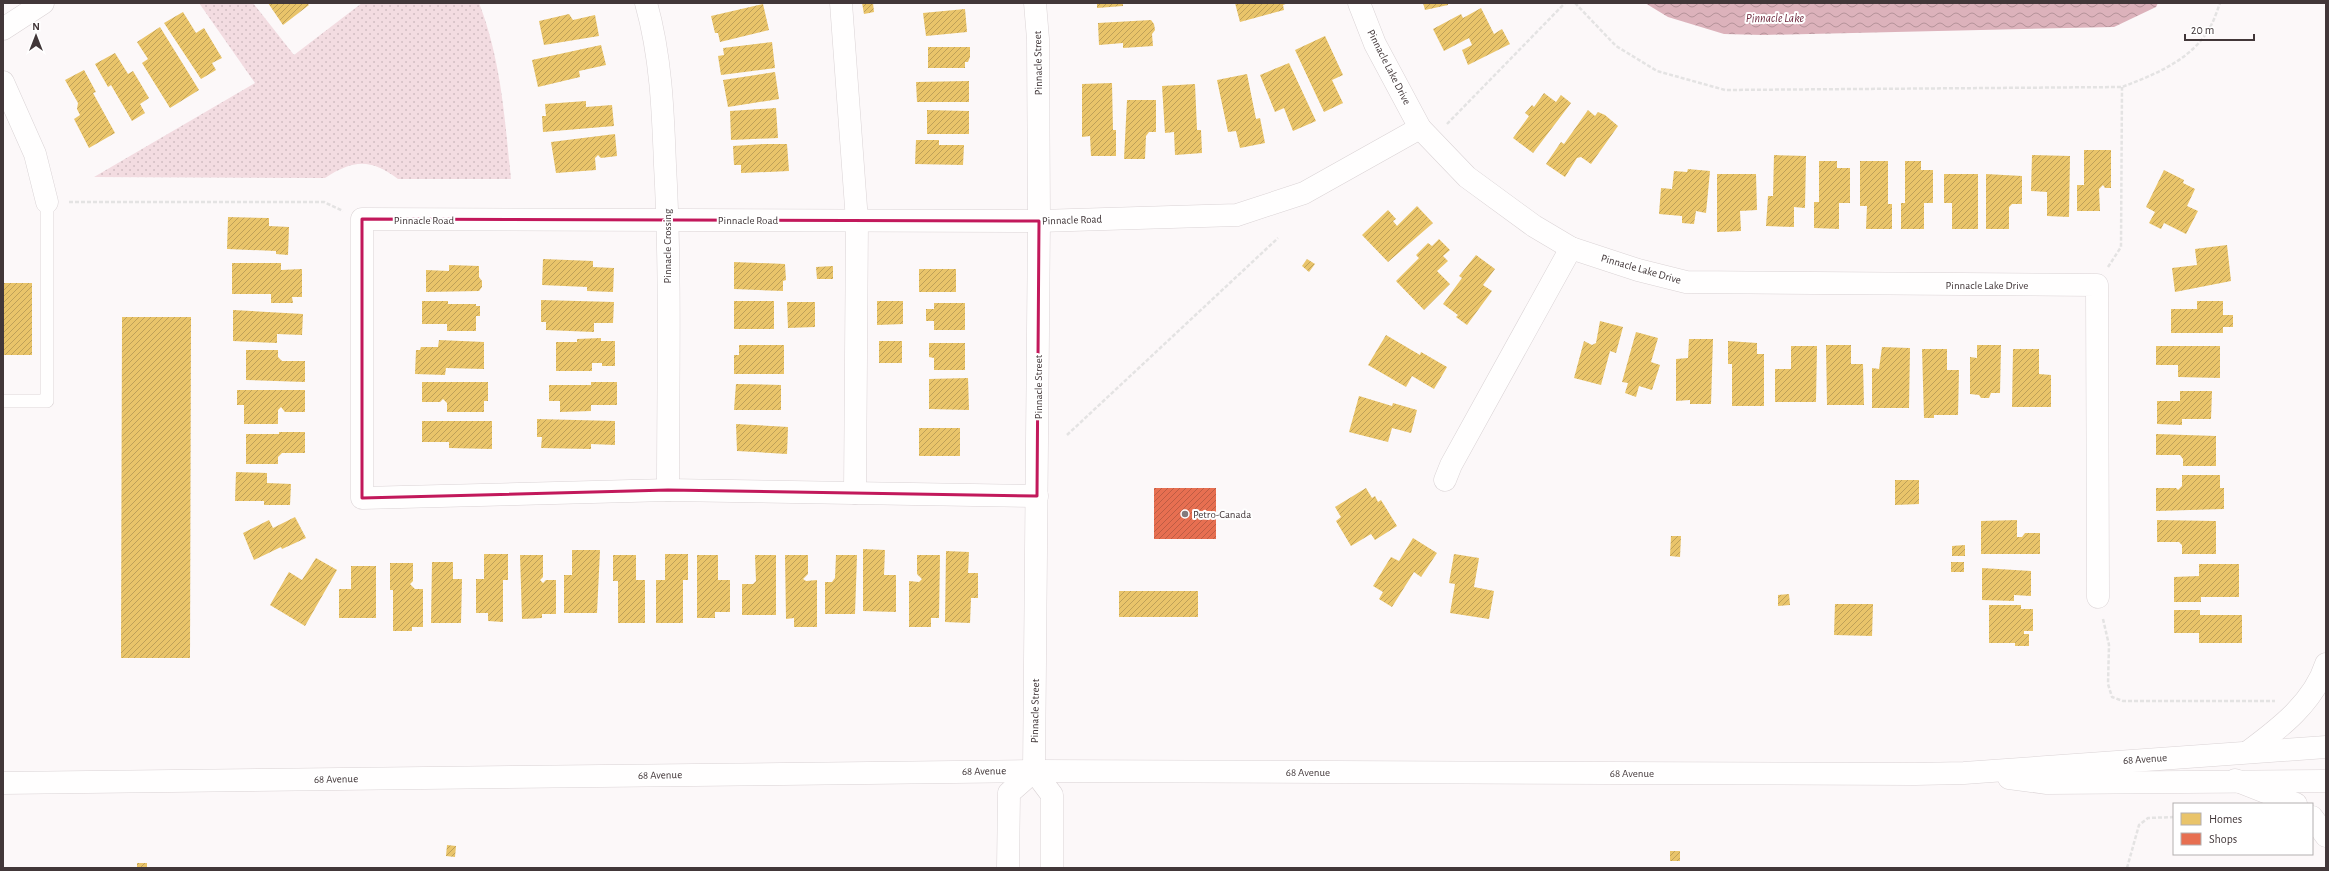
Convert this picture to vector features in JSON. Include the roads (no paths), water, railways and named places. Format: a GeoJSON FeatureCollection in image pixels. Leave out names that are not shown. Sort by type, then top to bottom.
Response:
{"type":"FeatureCollection","features":[{"type":"Feature","properties":{"kind":"street"},"geometry":{"type":"LineString","coordinates":[[3,29],[42,3]]}},
{"type":"Feature","properties":{"kind":"street","name":"Pinnacle Crossing"},"geometry":{"type":"LineString","coordinates":[[646,3],[652,23],[661,82],[668,220],[668,490]]}},
{"type":"Feature","properties":{"kind":"street"},"geometry":{"type":"LineString","coordinates":[[841,3],[857,221],[855,493]]}},
{"type":"Feature","properties":{"kind":"street","name":"Pinnacle Street"},"geometry":{"type":"LineString","coordinates":[[1034,771],[1039,221],[1038,39],[1035,3]]}},
{"type":"Feature","properties":{"kind":"street","name":"Pinnacle Lake Drive"},"geometry":{"type":"LineString","coordinates":[[1359,3],[1375,44],[1420,128],[1467,177],[1534,226],[1571,248],[1638,270],[1686,282],[2097,285],[2098,597]]}},
{"type":"Feature","properties":{"kind":"street"},"geometry":{"type":"LineString","coordinates":[[3,82],[35,154],[47,202]]}},
{"type":"Feature","properties":{"kind":"street","name":"Pinnacle Road"},"geometry":{"type":"LineString","coordinates":[[668,490],[362,498],[362,220],[1039,221],[1238,215],[1304,193],[1420,128]]}},
{"type":"Feature","properties":{"kind":"street"},"geometry":{"type":"LineString","coordinates":[[1444,480],[1451,464],[1571,248]]}},
{"type":"Feature","properties":{"kind":"street"},"geometry":{"type":"LineString","coordinates":[[668,490],[1037,496]]}},
{"type":"Feature","properties":{"kind":"street"},"geometry":{"type":"LineString","coordinates":[[2250,751],[2274,733],[2315,691],[2326,664]]}},
{"type":"Feature","properties":{"kind":"street","name":"68 Avenue"},"geometry":{"type":"LineString","coordinates":[[3,783],[1034,771],[1964,773],[2250,751],[2326,747]]}},
{"type":"Feature","properties":{"kind":"street"},"geometry":{"type":"LineString","coordinates":[[1008,868],[1009,793],[1034,771],[1052,795],[1052,868]]}},
{"type":"Feature","properties":{"kind":"street","name":"68 Avenue"},"geometry":{"type":"LineString","coordinates":[[1964,773],[2047,783],[2235,780],[2326,781]]}},
{"type":"Feature","properties":{"kind":"street"},"geometry":{"type":"LineString","coordinates":[[2235,780],[2293,803]]}},
{"type":"Feature","properties":{"kind":"street"},"geometry":{"type":"LineString","coordinates":[[2313,817],[2326,836]]}},
{"type":"Feature","properties":{"kind":"lane"},"geometry":{"type":"LineString","coordinates":[[3,401],[47,401],[47,202]]}},
{"type":"Feature","properties":{"kind":"water","name":"Pinnacle Lake"},"geometry":{"type":"Polygon","coordinates":[[[1645,3],[2158,3],[2156,7],[2114,27],[1763,35],[1724,34],[1668,17],[1645,3]]]}},
{"type":"Feature","properties":{"kind":"place","name":"Petro-Canada"},"geometry":{"type":"Point","coordinates":[1185,514]}}]}
